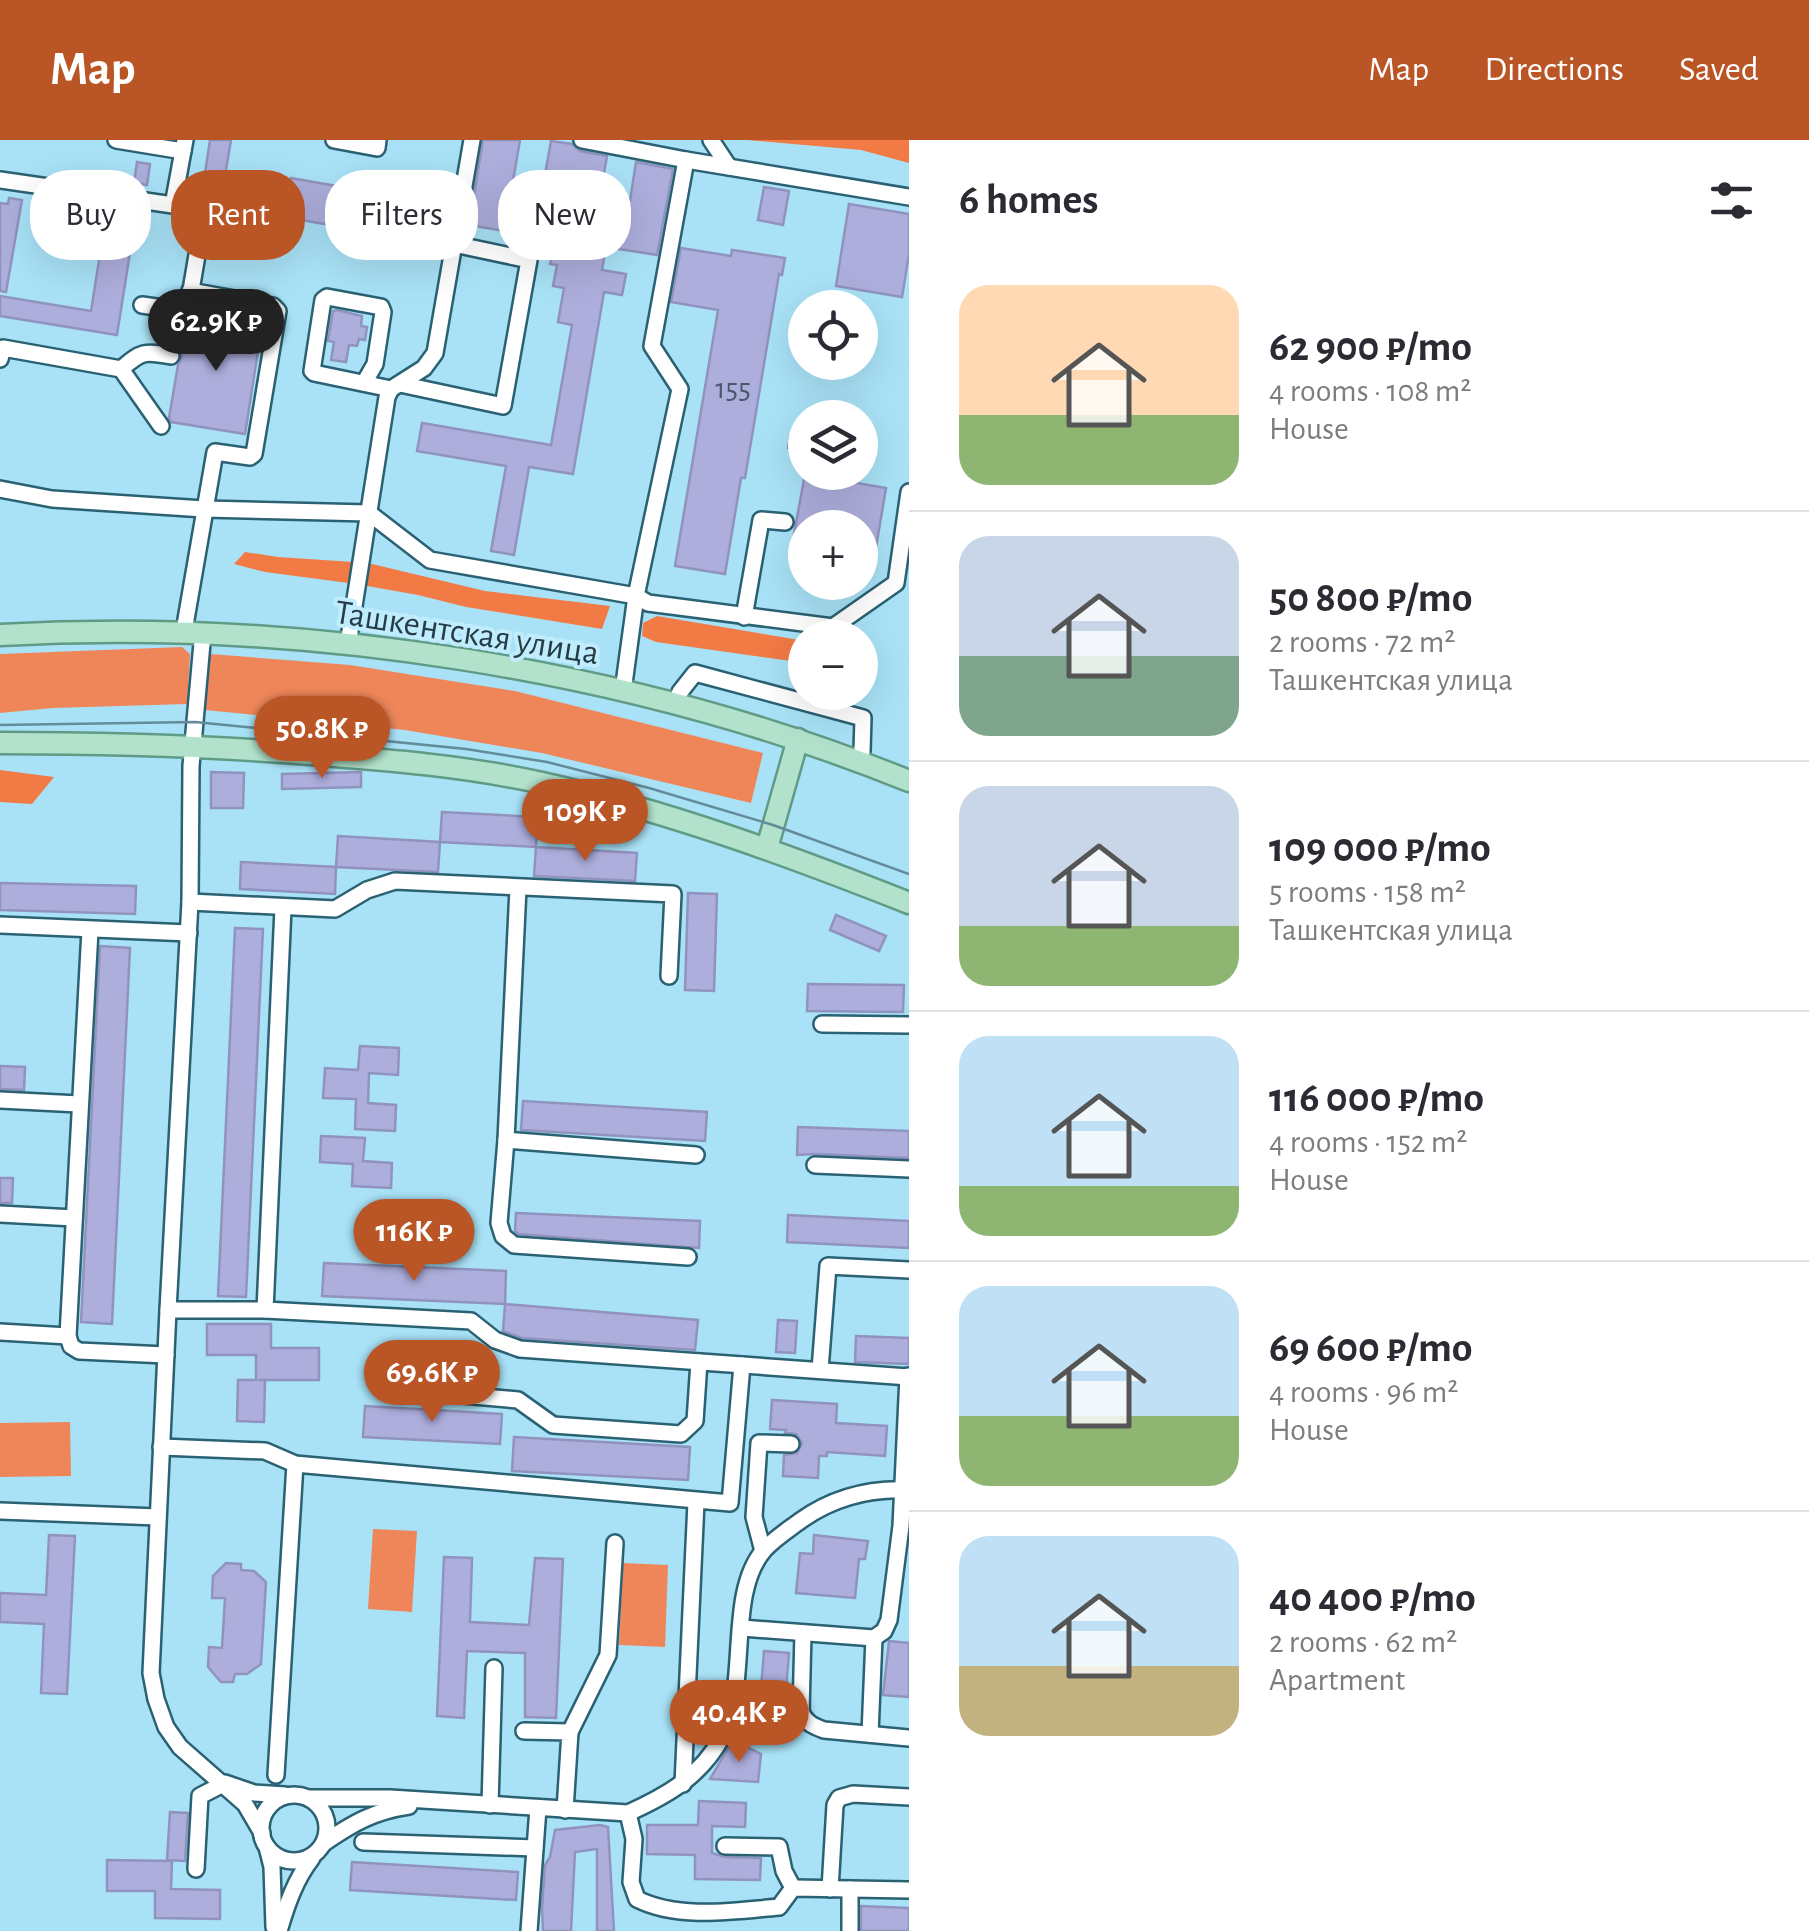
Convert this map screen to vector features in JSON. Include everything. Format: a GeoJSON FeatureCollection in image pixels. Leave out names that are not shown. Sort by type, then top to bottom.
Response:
{"type":"FeatureCollection","features":[{"type":"Feature","properties":{"kind":"main road","name":"Ташкентская улица"},"geometry":{"type":"LineString","coordinates":[[0,635],[194,632],[348,644],[498,666],[675,704],[798,739],[909,781]]}},
{"type":"Feature","properties":{"kind":"main road"},"geometry":{"type":"LineString","coordinates":[[767,848],[798,739]]}},
{"type":"Feature","properties":{"kind":"main road"},"geometry":{"type":"LineString","coordinates":[[0,743],[192,746],[426,762],[542,783],[616,802],[767,848],[909,903]]}},
{"type":"Feature","properties":{"kind":"street"},"geometry":{"type":"LineString","coordinates":[[116,140],[184,146]]}},
{"type":"Feature","properties":{"kind":"street"},"geometry":{"type":"LineString","coordinates":[[334,140],[377,148],[378,140]]}},
{"type":"Feature","properties":{"kind":"street"},"geometry":{"type":"LineString","coordinates":[[467,170],[472,140]]}},
{"type":"Feature","properties":{"kind":"street"},"geometry":{"type":"LineString","coordinates":[[582,140],[634,145],[686,160],[909,197]]}},
{"type":"Feature","properties":{"kind":"street"},"geometry":{"type":"LineString","coordinates":[[711,140],[729,168]]}},
{"type":"Feature","properties":{"kind":"street"},"geometry":{"type":"LineString","coordinates":[[623,691],[636,596],[680,389],[652,346],[686,160]]}},
{"type":"Feature","properties":{"kind":"street"},"geometry":{"type":"LineString","coordinates":[[0,180],[171,205]]}},
{"type":"Feature","properties":{"kind":"street"},"geometry":{"type":"LineString","coordinates":[[364,384],[375,364],[383,312],[380,307],[327,297],[323,300],[314,373],[364,384],[396,386],[503,406],[529,260],[478,249]]}},
{"type":"Feature","properties":{"kind":"street"},"geometry":{"type":"LineString","coordinates":[[142,305],[170,310],[188,302],[196,260]]}},
{"type":"Feature","properties":{"kind":"street"},"geometry":{"type":"LineString","coordinates":[[348,644],[384,413],[396,386],[424,368],[436,353],[451,260]]}},
{"type":"Feature","properties":{"kind":"street"},"geometry":{"type":"LineString","coordinates":[[190,291],[273,306],[278,311],[254,454],[250,457],[214,452],[204,509],[194,632],[189,933],[151,1673],[166,1727],[180,1747],[245,1804],[264,1840],[272,1867],[277,1931]]}},
{"type":"Feature","properties":{"kind":"street"},"geometry":{"type":"LineString","coordinates":[[0,359],[3,348],[121,369],[161,426]]}},
{"type":"Feature","properties":{"kind":"street"},"geometry":{"type":"LineString","coordinates":[[121,369],[147,352],[171,356]]}},
{"type":"Feature","properties":{"kind":"street"},"geometry":{"type":"LineString","coordinates":[[0,490],[52,498],[204,509],[369,513],[430,560],[636,596],[648,603],[833,627],[896,584],[909,492]]}},
{"type":"Feature","properties":{"kind":"street"},"geometry":{"type":"LineString","coordinates":[[744,617],[761,520],[785,522]]}},
{"type":"Feature","properties":{"kind":"street"},"geometry":{"type":"LineString","coordinates":[[675,704],[694,673],[863,718],[859,761]]}},
{"type":"Feature","properties":{"kind":"street"},"geometry":{"type":"LineString","coordinates":[[190,902],[335,909],[367,890],[395,881],[673,894],[669,976]]}},
{"type":"Feature","properties":{"kind":"street"},"geometry":{"type":"LineString","coordinates":[[518,888],[499,1223],[503,1236],[514,1246],[688,1257]]}},
{"type":"Feature","properties":{"kind":"street"},"geometry":{"type":"LineString","coordinates":[[265,1310],[283,908]]}},
{"type":"Feature","properties":{"kind":"street"},"geometry":{"type":"LineString","coordinates":[[0,925],[189,933]]}},
{"type":"Feature","properties":{"kind":"street"},"geometry":{"type":"LineString","coordinates":[[90,930],[68,1336],[70,1346],[79,1351],[166,1355]]}},
{"type":"Feature","properties":{"kind":"street"},"geometry":{"type":"LineString","coordinates":[[822,1024],[909,1026]]}},
{"type":"Feature","properties":{"kind":"street"},"geometry":{"type":"LineString","coordinates":[[0,1100],[79,1104]]}},
{"type":"Feature","properties":{"kind":"street"},"geometry":{"type":"LineString","coordinates":[[506,1140],[696,1154]]}},
{"type":"Feature","properties":{"kind":"street"},"geometry":{"type":"LineString","coordinates":[[815,1166],[909,1169]]}},
{"type":"Feature","properties":{"kind":"street"},"geometry":{"type":"LineString","coordinates":[[0,1214],[74,1218]]}},
{"type":"Feature","properties":{"kind":"street"},"geometry":{"type":"LineString","coordinates":[[820,1370],[828,1266],[909,1270]]}},
{"type":"Feature","properties":{"kind":"street"},"geometry":{"type":"LineString","coordinates":[[168,1310],[265,1310],[470,1322],[495,1340],[520,1349],[908,1376],[905,1526],[884,1632],[874,1638],[742,1628]]}},
{"type":"Feature","properties":{"kind":"street"},"geometry":{"type":"LineString","coordinates":[[0,1332],[68,1336]]}},
{"type":"Feature","properties":{"kind":"street"},"geometry":{"type":"LineString","coordinates":[[382,1388],[518,1400],[553,1425],[681,1434],[695,1420],[699,1362]]}},
{"type":"Feature","properties":{"kind":"street"},"geometry":{"type":"LineString","coordinates":[[161,1448],[264,1452],[294,1464],[730,1504],[742,1364]]}},
{"type":"Feature","properties":{"kind":"street"},"geometry":{"type":"LineString","coordinates":[[763,1551],[754,1517],[760,1443],[791,1444]]}},
{"type":"Feature","properties":{"kind":"street"},"geometry":{"type":"LineString","coordinates":[[276,1775],[294,1464]]}},
{"type":"Feature","properties":{"kind":"street"},"geometry":{"type":"LineString","coordinates":[[196,1869],[200,1796],[225,1784],[254,1793],[310,1798],[390,1798],[628,1813],[661,1798],[706,1762],[724,1734],[735,1700],[745,1596],[751,1572],[763,1551],[818,1508],[872,1491],[906,1490]]}},
{"type":"Feature","properties":{"kind":"street"},"geometry":{"type":"LineString","coordinates":[[683,1784],[696,1502]]}},
{"type":"Feature","properties":{"kind":"street"},"geometry":{"type":"LineString","coordinates":[[0,1512],[158,1517]]}},
{"type":"Feature","properties":{"kind":"street"},"geometry":{"type":"LineString","coordinates":[[566,1810],[570,1732],[608,1655],[615,1542]]}},
{"type":"Feature","properties":{"kind":"street"},"geometry":{"type":"LineString","coordinates":[[802,1633],[804,1719],[824,1730],[909,1738]]}},
{"type":"Feature","properties":{"kind":"street"},"geometry":{"type":"LineString","coordinates":[[870,1734],[874,1638]]}},
{"type":"Feature","properties":{"kind":"street"},"geometry":{"type":"LineString","coordinates":[[490,1805],[494,1668]]}},
{"type":"Feature","properties":{"kind":"street"},"geometry":{"type":"LineString","coordinates":[[524,1731],[570,1732]]}},
{"type":"Feature","properties":{"kind":"street"},"geometry":{"type":"LineString","coordinates":[[830,1889],[835,1805],[839,1798],[853,1794],[909,1797]]}},
{"type":"Feature","properties":{"kind":"street"},"geometry":{"type":"LineString","coordinates":[[290,1795],[273,1802],[266,1811],[264,1840],[284,1860],[294,1862],[358,1820],[390,1809],[438,1803]]}},
{"type":"Feature","properties":{"kind":"street"},"geometry":{"type":"LineString","coordinates":[[277,1931],[302,1871],[327,1833],[324,1813],[310,1798]]}},
{"type":"Feature","properties":{"kind":"street"},"geometry":{"type":"LineString","coordinates":[[529,1931],[538,1808]]}},
{"type":"Feature","properties":{"kind":"street"},"geometry":{"type":"LineString","coordinates":[[628,1813],[634,1839],[631,1882],[637,1898],[656,1908],[721,1912],[779,1907],[794,1888]]}},
{"type":"Feature","properties":{"kind":"street"},"geometry":{"type":"LineString","coordinates":[[362,1842],[535,1848]]}},
{"type":"Feature","properties":{"kind":"street"},"geometry":{"type":"LineString","coordinates":[[725,1846],[780,1847],[784,1871],[794,1888]]}},
{"type":"Feature","properties":{"kind":"street"},"geometry":{"type":"LineString","coordinates":[[794,1888],[909,1890]]}},
{"type":"Feature","properties":{"kind":"street"},"geometry":{"type":"LineString","coordinates":[[850,1889],[850,1931]]}},
{"type":"Feature","properties":{"kind":"street"},"geometry":{"type":"LineString","coordinates":[[720,1931],[721,1912]]}},
{"type":"Feature","properties":{"kind":"shaded area"},"geometry":{"type":"Polygon","coordinates":[[[747,140],[909,140],[909,163],[861,150],[747,140]]]}},
{"type":"Feature","properties":{"kind":"shaded area"},"geometry":{"type":"Polygon","coordinates":[[[245,552],[368,563],[485,591],[610,606],[602,629],[234,564],[245,552]]]}},
{"type":"Feature","properties":{"kind":"shaded area"},"geometry":{"type":"Polygon","coordinates":[[[657,616],[788,638],[788,661],[656,642],[642,636],[643,623],[657,616]]]}},
{"type":"Feature","properties":{"kind":"shaded area"},"geometry":{"type":"Polygon","coordinates":[[[182,647],[190,654],[187,704],[0,713],[0,654],[182,647]]]}},
{"type":"Feature","properties":{"kind":"shaded area"},"geometry":{"type":"Polygon","coordinates":[[[210,654],[350,665],[515,691],[763,753],[751,803],[542,753],[405,730],[205,710],[210,654]]]}},
{"type":"Feature","properties":{"kind":"shaded area"},"geometry":{"type":"Polygon","coordinates":[[[0,770],[54,777],[32,804],[0,802],[0,770]]]}},
{"type":"Feature","properties":{"kind":"shaded area"},"geometry":{"type":"Polygon","coordinates":[[[70,1422],[71,1476],[0,1477],[0,1423],[70,1422]]]}},
{"type":"Feature","properties":{"kind":"shaded area"},"geometry":{"type":"Polygon","coordinates":[[[373,1529],[417,1531],[412,1612],[368,1609],[373,1529]]]}},
{"type":"Feature","properties":{"kind":"shaded area"},"geometry":{"type":"Polygon","coordinates":[[[623,1563],[668,1565],[665,1647],[619,1645],[623,1563]]]}},
{"type":"Feature","properties":{"kind":"building"},"geometry":{"type":"Polygon","coordinates":[[[210,140],[231,140],[226,170],[205,170],[210,140]]]}},
{"type":"Feature","properties":{"kind":"building"},"geometry":{"type":"Polygon","coordinates":[[[483,140],[520,140],[515,170],[498,170],[498,230],[478,227],[478,170],[483,140]]]}},
{"type":"Feature","properties":{"kind":"building"},"geometry":{"type":"Polygon","coordinates":[[[551,141],[607,156],[605,170],[546,170],[551,141]]]}},
{"type":"Feature","properties":{"kind":"building"},"geometry":{"type":"Polygon","coordinates":[[[137,162],[150,164],[149,170],[136,170],[137,162]]]}},
{"type":"Feature","properties":{"kind":"building"},"geometry":{"type":"Polygon","coordinates":[[[636,162],[673,169],[657,255],[631,251],[631,194],[636,162]]]}},
{"type":"Feature","properties":{"kind":"building"},"geometry":{"type":"Polygon","coordinates":[[[305,180],[325,184],[325,224],[305,221],[305,180]]]}},
{"type":"Feature","properties":{"kind":"building"},"geometry":{"type":"Polygon","coordinates":[[[764,187],[789,191],[783,225],[758,220],[764,187]]]}},
{"type":"Feature","properties":{"kind":"building"},"geometry":{"type":"Polygon","coordinates":[[[9,198],[22,200],[6,292],[0,291],[0,203],[8,204],[9,198]]]}},
{"type":"Feature","properties":{"kind":"building"},"geometry":{"type":"Polygon","coordinates":[[[849,204],[909,214],[909,254],[902,297],[836,286],[849,204]]]}},
{"type":"Feature","properties":{"kind":"building"},"geometry":{"type":"Polygon","coordinates":[[[681,248],[731,256],[732,250],[785,258],[725,574],[675,566],[718,310],[671,302],[681,248]]]}},
{"type":"Feature","properties":{"kind":"building"},"geometry":{"type":"Polygon","coordinates":[[[99,260],[129,260],[117,335],[0,316],[0,296],[91,311],[99,260]]]}},
{"type":"Feature","properties":{"kind":"building"},"geometry":{"type":"Polygon","coordinates":[[[551,260],[604,260],[602,270],[626,274],[622,295],[604,292],[573,474],[529,467],[514,555],[491,551],[506,466],[417,451],[422,423],[551,445],[572,325],[558,322],[564,288],[553,286],[557,265],[550,264],[551,260]]]}},
{"type":"Feature","properties":{"kind":"building"},"geometry":{"type":"Polygon","coordinates":[[[333,311],[362,316],[361,326],[367,327],[365,340],[359,339],[357,346],[349,345],[346,362],[331,360],[334,342],[328,341],[333,311]]]}},
{"type":"Feature","properties":{"kind":"building"},"geometry":{"type":"Polygon","coordinates":[[[189,314],[262,326],[245,434],[171,422],[169,418],[189,314]]]}},
{"type":"Feature","properties":{"kind":"building"},"geometry":{"type":"Polygon","coordinates":[[[886,488],[878,535],[878,510],[798,510],[802,490],[886,488]]]}},
{"type":"Feature","properties":{"kind":"building"},"geometry":{"type":"Polygon","coordinates":[[[211,772],[244,773],[243,808],[211,808],[211,772]]]}},
{"type":"Feature","properties":{"kind":"building"},"geometry":{"type":"Polygon","coordinates":[[[361,772],[361,787],[282,789],[282,774],[361,772]]]}},
{"type":"Feature","properties":{"kind":"building"},"geometry":{"type":"Polygon","coordinates":[[[442,812],[538,817],[536,847],[440,842],[442,812]]]}},
{"type":"Feature","properties":{"kind":"building"},"geometry":{"type":"Polygon","coordinates":[[[338,836],[440,842],[438,872],[336,867],[338,836]]]}},
{"type":"Feature","properties":{"kind":"building"},"geometry":{"type":"Polygon","coordinates":[[[536,847],[637,853],[635,881],[534,876],[536,847]]]}},
{"type":"Feature","properties":{"kind":"building"},"geometry":{"type":"Polygon","coordinates":[[[241,862],[336,867],[335,894],[240,889],[241,862]]]}},
{"type":"Feature","properties":{"kind":"building"},"geometry":{"type":"Polygon","coordinates":[[[0,883],[136,886],[135,914],[0,910],[0,883]]]}},
{"type":"Feature","properties":{"kind":"building"},"geometry":{"type":"Polygon","coordinates":[[[688,893],[717,894],[714,991],[685,990],[688,893]]]}},
{"type":"Feature","properties":{"kind":"building"},"geometry":{"type":"Polygon","coordinates":[[[836,915],[886,936],[879,951],[830,930],[836,915]]]}},
{"type":"Feature","properties":{"kind":"building"},"geometry":{"type":"Polygon","coordinates":[[[235,928],[263,929],[246,1297],[218,1296],[235,928]]]}},
{"type":"Feature","properties":{"kind":"building"},"geometry":{"type":"Polygon","coordinates":[[[100,946],[130,948],[112,1324],[81,1322],[100,946]]]}},
{"type":"Feature","properties":{"kind":"building"},"geometry":{"type":"Polygon","coordinates":[[[808,984],[904,985],[903,1012],[807,1011],[808,984]]]}},
{"type":"Feature","properties":{"kind":"building"},"geometry":{"type":"Polygon","coordinates":[[[360,1046],[399,1048],[398,1075],[369,1073],[368,1103],[396,1105],[395,1131],[355,1129],[356,1099],[323,1098],[325,1068],[358,1070],[360,1046]]]}},
{"type":"Feature","properties":{"kind":"building"},"geometry":{"type":"Polygon","coordinates":[[[0,1066],[25,1067],[24,1090],[0,1089],[0,1066]]]}},
{"type":"Feature","properties":{"kind":"building"},"geometry":{"type":"Polygon","coordinates":[[[523,1101],[707,1112],[705,1141],[521,1130],[523,1101]]]}},
{"type":"Feature","properties":{"kind":"building"},"geometry":{"type":"Polygon","coordinates":[[[798,1127],[909,1131],[909,1158],[797,1155],[798,1127]]]}},
{"type":"Feature","properties":{"kind":"building"},"geometry":{"type":"Polygon","coordinates":[[[321,1136],[365,1138],[363,1161],[392,1163],[391,1188],[352,1186],[353,1164],[320,1162],[321,1136]]]}},
{"type":"Feature","properties":{"kind":"building"},"geometry":{"type":"Polygon","coordinates":[[[0,1178],[13,1178],[12,1203],[0,1203],[0,1178]]]}},
{"type":"Feature","properties":{"kind":"building"},"geometry":{"type":"Polygon","coordinates":[[[516,1213],[700,1221],[699,1248],[518,1234],[516,1213]]]}},
{"type":"Feature","properties":{"kind":"building"},"geometry":{"type":"Polygon","coordinates":[[[788,1215],[909,1221],[909,1248],[787,1242],[788,1215]]]}},
{"type":"Feature","properties":{"kind":"building"},"geometry":{"type":"Polygon","coordinates":[[[324,1263],[506,1271],[505,1304],[322,1296],[324,1263]]]}},
{"type":"Feature","properties":{"kind":"building"},"geometry":{"type":"Polygon","coordinates":[[[505,1304],[698,1320],[695,1350],[522,1338],[503,1331],[505,1304]]]}},
{"type":"Feature","properties":{"kind":"building"},"geometry":{"type":"Polygon","coordinates":[[[778,1320],[797,1321],[795,1353],[776,1352],[778,1320]]]}},
{"type":"Feature","properties":{"kind":"building"},"geometry":{"type":"Polygon","coordinates":[[[207,1324],[271,1324],[271,1348],[319,1348],[319,1380],[265,1380],[264,1422],[237,1421],[238,1380],[256,1380],[256,1355],[207,1355],[207,1324]]]}},
{"type":"Feature","properties":{"kind":"building"},"geometry":{"type":"Polygon","coordinates":[[[856,1336],[909,1338],[909,1364],[855,1362],[856,1336]]]}},
{"type":"Feature","properties":{"kind":"building"},"geometry":{"type":"Polygon","coordinates":[[[772,1400],[837,1404],[836,1423],[887,1426],[885,1456],[827,1452],[827,1456],[819,1456],[818,1478],[783,1476],[784,1455],[797,1453],[802,1443],[796,1434],[770,1429],[772,1400]]]}},
{"type":"Feature","properties":{"kind":"building"},"geometry":{"type":"Polygon","coordinates":[[[365,1406],[502,1414],[500,1444],[363,1437],[365,1406]]]}},
{"type":"Feature","properties":{"kind":"building"},"geometry":{"type":"Polygon","coordinates":[[[514,1437],[690,1447],[688,1480],[512,1471],[514,1437]]]}},
{"type":"Feature","properties":{"kind":"building"},"geometry":{"type":"Polygon","coordinates":[[[49,1535],[75,1536],[67,1694],[41,1693],[44,1624],[0,1622],[0,1593],[46,1595],[49,1535]]]}},
{"type":"Feature","properties":{"kind":"building"},"geometry":{"type":"Polygon","coordinates":[[[814,1535],[868,1541],[865,1559],[859,1559],[855,1598],[796,1593],[800,1553],[813,1554],[814,1535]]]}},
{"type":"Feature","properties":{"kind":"building"},"geometry":{"type":"Polygon","coordinates":[[[444,1557],[472,1558],[470,1622],[529,1625],[535,1558],[563,1559],[556,1718],[525,1717],[525,1653],[467,1651],[464,1718],[437,1716],[444,1557]]]}},
{"type":"Feature","properties":{"kind":"building"},"geometry":{"type":"Polygon","coordinates":[[[226,1563],[241,1564],[241,1570],[254,1571],[266,1582],[261,1664],[247,1674],[235,1674],[233,1682],[221,1682],[208,1667],[209,1647],[222,1648],[225,1598],[212,1598],[213,1576],[226,1563]]]}},
{"type":"Feature","properties":{"kind":"building"},"geometry":{"type":"Polygon","coordinates":[[[889,1641],[909,1643],[909,1697],[883,1695],[889,1641]]]}},
{"type":"Feature","properties":{"kind":"building"},"geometry":{"type":"Polygon","coordinates":[[[764,1651],[789,1653],[784,1715],[759,1713],[764,1651]]]}},
{"type":"Feature","properties":{"kind":"building"},"geometry":{"type":"Polygon","coordinates":[[[733,1740],[761,1754],[758,1782],[710,1779],[733,1740]]]}},
{"type":"Feature","properties":{"kind":"building"},"geometry":{"type":"Polygon","coordinates":[[[699,1801],[746,1803],[745,1827],[712,1826],[712,1853],[761,1858],[760,1880],[695,1879],[695,1855],[647,1854],[647,1825],[698,1825],[699,1801]]]}},
{"type":"Feature","properties":{"kind":"building"},"geometry":{"type":"Polygon","coordinates":[[[170,1812],[188,1813],[185,1861],[167,1860],[170,1812]]]}},
{"type":"Feature","properties":{"kind":"building"},"geometry":{"type":"Polygon","coordinates":[[[608,1827],[614,1931],[597,1931],[597,1849],[575,1852],[571,1931],[543,1931],[545,1865],[555,1830],[608,1827]]]}},
{"type":"Feature","properties":{"kind":"building"},"geometry":{"type":"Polygon","coordinates":[[[107,1860],[172,1861],[171,1889],[220,1890],[220,1919],[155,1918],[155,1891],[107,1891],[107,1860]]]}},
{"type":"Feature","properties":{"kind":"building"},"geometry":{"type":"Polygon","coordinates":[[[352,1862],[518,1872],[516,1900],[350,1890],[352,1862]]]}},
{"type":"Feature","properties":{"kind":"building"},"geometry":{"type":"Polygon","coordinates":[[[861,1906],[909,1908],[909,1931],[861,1931],[861,1906]]]}},
{"type":"Feature","properties":{"kind":"tram line"},"geometry":{"type":"LineString","coordinates":[[0,725],[195,722],[466,749],[547,762],[773,825],[909,874]]}}]}
